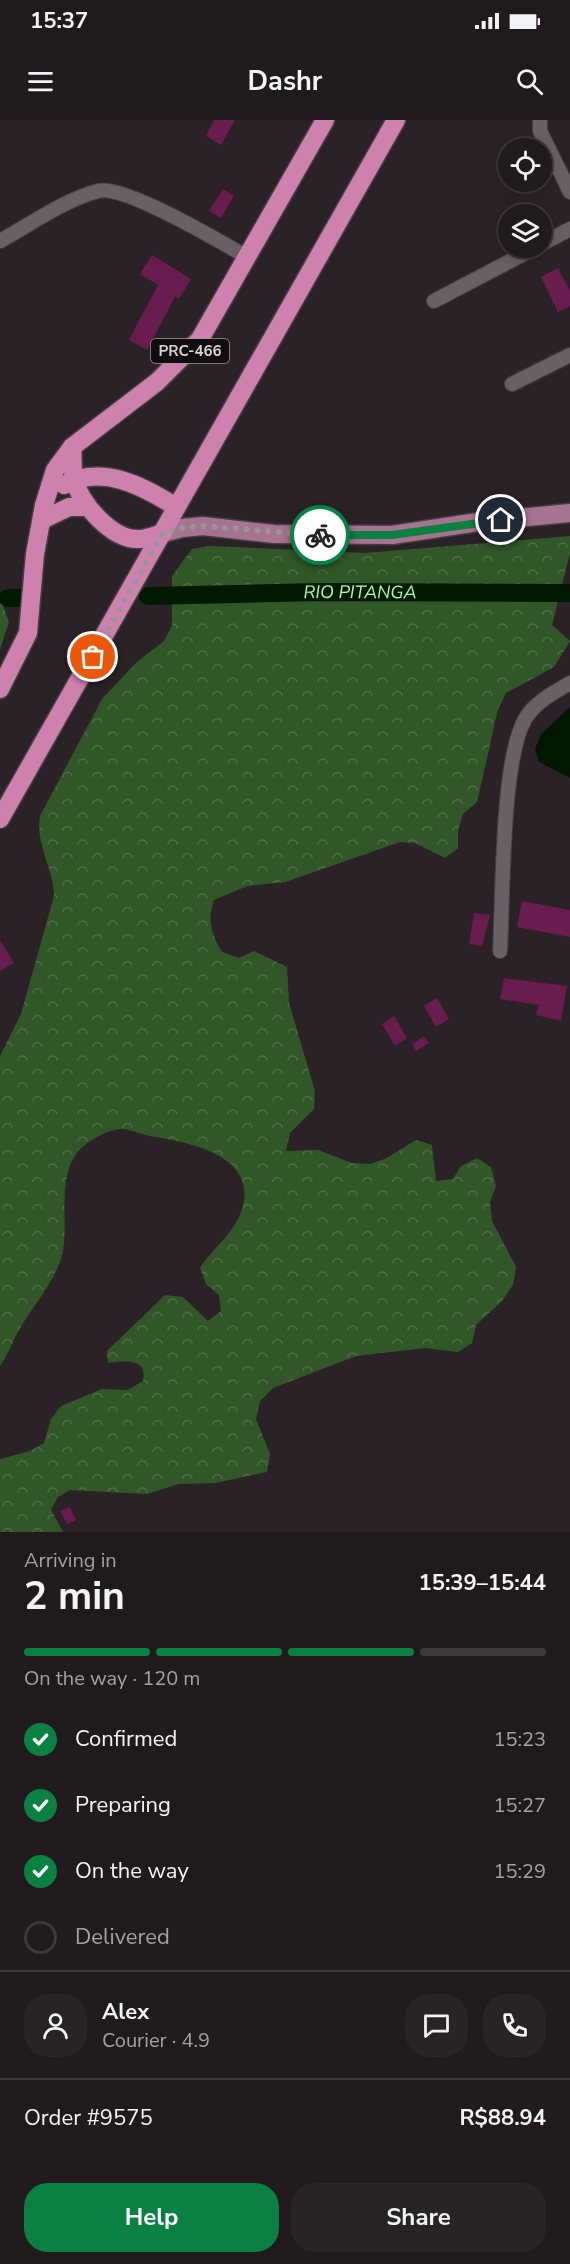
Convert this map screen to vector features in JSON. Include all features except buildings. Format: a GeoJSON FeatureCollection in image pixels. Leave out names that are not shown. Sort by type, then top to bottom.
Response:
{"type":"FeatureCollection","features":[{"type":"Feature","properties":{"kind":"highway","name":"PRC-466"},"geometry":{"type":"LineString","coordinates":[[0,689],[28,633],[35,554],[43,512],[55,470],[72,447],[182,361],[200,339],[325,120]]}},
{"type":"Feature","properties":{"kind":"highway"},"geometry":{"type":"LineString","coordinates":[[0,819],[396,120]]}},
{"type":"Feature","properties":{"kind":"highway"},"geometry":{"type":"LineString","coordinates":[[72,447],[74,480],[88,507],[99,519],[122,534],[139,540],[163,533]]}},
{"type":"Feature","properties":{"kind":"highway"},"geometry":{"type":"LineString","coordinates":[[43,512],[61,487],[74,480],[91,476],[110,477],[145,488],[176,507]]}},
{"type":"Feature","properties":{"kind":"highway"},"geometry":{"type":"LineString","coordinates":[[43,512],[69,507],[88,507]]}},
{"type":"Feature","properties":{"kind":"main road"},"geometry":{"type":"LineString","coordinates":[[176,507],[203,526]]}},
{"type":"Feature","properties":{"kind":"main road"},"geometry":{"type":"LineString","coordinates":[[163,533],[203,526],[274,534],[392,535],[478,522],[570,513]]}},
{"type":"Feature","properties":{"kind":"street"},"geometry":{"type":"LineString","coordinates":[[540,120],[540,131],[570,192]]}},
{"type":"Feature","properties":{"kind":"street"},"geometry":{"type":"LineString","coordinates":[[0,241],[75,200],[99,190],[118,190],[211,236],[247,257]]}},
{"type":"Feature","properties":{"kind":"street"},"geometry":{"type":"LineString","coordinates":[[552,239],[570,229]]}},
{"type":"Feature","properties":{"kind":"street"},"geometry":{"type":"LineString","coordinates":[[434,301],[516,258]]}},
{"type":"Feature","properties":{"kind":"street"},"geometry":{"type":"LineString","coordinates":[[512,384],[570,356]]}},
{"type":"Feature","properties":{"kind":"street"},"geometry":{"type":"LineString","coordinates":[[500,951],[507,810],[517,734],[527,716],[541,701],[570,683]]}},
{"type":"Feature","properties":{"kind":"green space"},"geometry":{"type":"Polygon","coordinates":[[[570,536],[570,553],[552,625],[570,641],[554,667],[506,693],[498,709],[477,802],[463,814],[458,831],[458,848],[445,858],[415,843],[400,842],[285,882],[247,886],[214,900],[211,914],[213,933],[222,952],[239,958],[254,951],[287,967],[289,1003],[315,1091],[314,1109],[290,1133],[286,1151],[318,1150],[352,1163],[371,1164],[387,1158],[416,1140],[432,1145],[436,1181],[453,1179],[461,1166],[477,1158],[491,1167],[496,1186],[490,1202],[492,1221],[516,1267],[513,1285],[502,1301],[476,1325],[472,1343],[458,1352],[425,1348],[356,1356],[273,1388],[260,1401],[256,1419],[270,1454],[267,1472],[215,1483],[179,1484],[147,1494],[70,1490],[58,1497],[51,1510],[63,1532],[0,1532],[0,1459],[30,1451],[44,1443],[51,1419],[61,1406],[102,1389],[128,1390],[143,1381],[144,1374],[139,1364],[128,1361],[108,1363],[107,1351],[165,1295],[183,1297],[208,1321],[221,1311],[219,1295],[206,1284],[200,1268],[238,1220],[244,1201],[243,1184],[237,1171],[226,1160],[197,1146],[123,1129],[106,1133],[86,1144],[76,1154],[66,1180],[64,1238],[60,1262],[0,1366],[0,1056],[21,1014],[54,896],[40,837],[40,816],[102,699],[137,662],[164,641],[172,626],[172,576],[192,549],[209,546],[365,553],[570,536]]]}},
{"type":"Feature","properties":{"kind":"green space"},"geometry":{"type":"Polygon","coordinates":[[[0,598],[9,622],[0,649],[0,598]]]}},
{"type":"Feature","properties":{"kind":"shaded area"},"geometry":{"type":"Polygon","coordinates":[[[570,707],[570,778],[539,762],[535,749],[541,734],[570,707]]]}},
{"type":"Feature","properties":{"kind":"waterway","name":"RIO PITANGA"},"geometry":{"type":"LineString","coordinates":[[148,596],[318,592],[570,593]]}},
{"type":"Feature","properties":{"kind":"waterway","name":"RIO PITANGA"},"geometry":{"type":"LineString","coordinates":[[8,598],[24,598]]}},
{"type":"Feature","properties":{"kind":"way so far"},"geometry":{"type":"LineString","coordinates":[[93,657],[163,533],[174,529],[203,526],[274,534],[320,535]]}},
{"type":"Feature","properties":{"kind":"route"},"geometry":{"type":"LineString","coordinates":[[320,535],[392,535],[501,520]]}}]}
